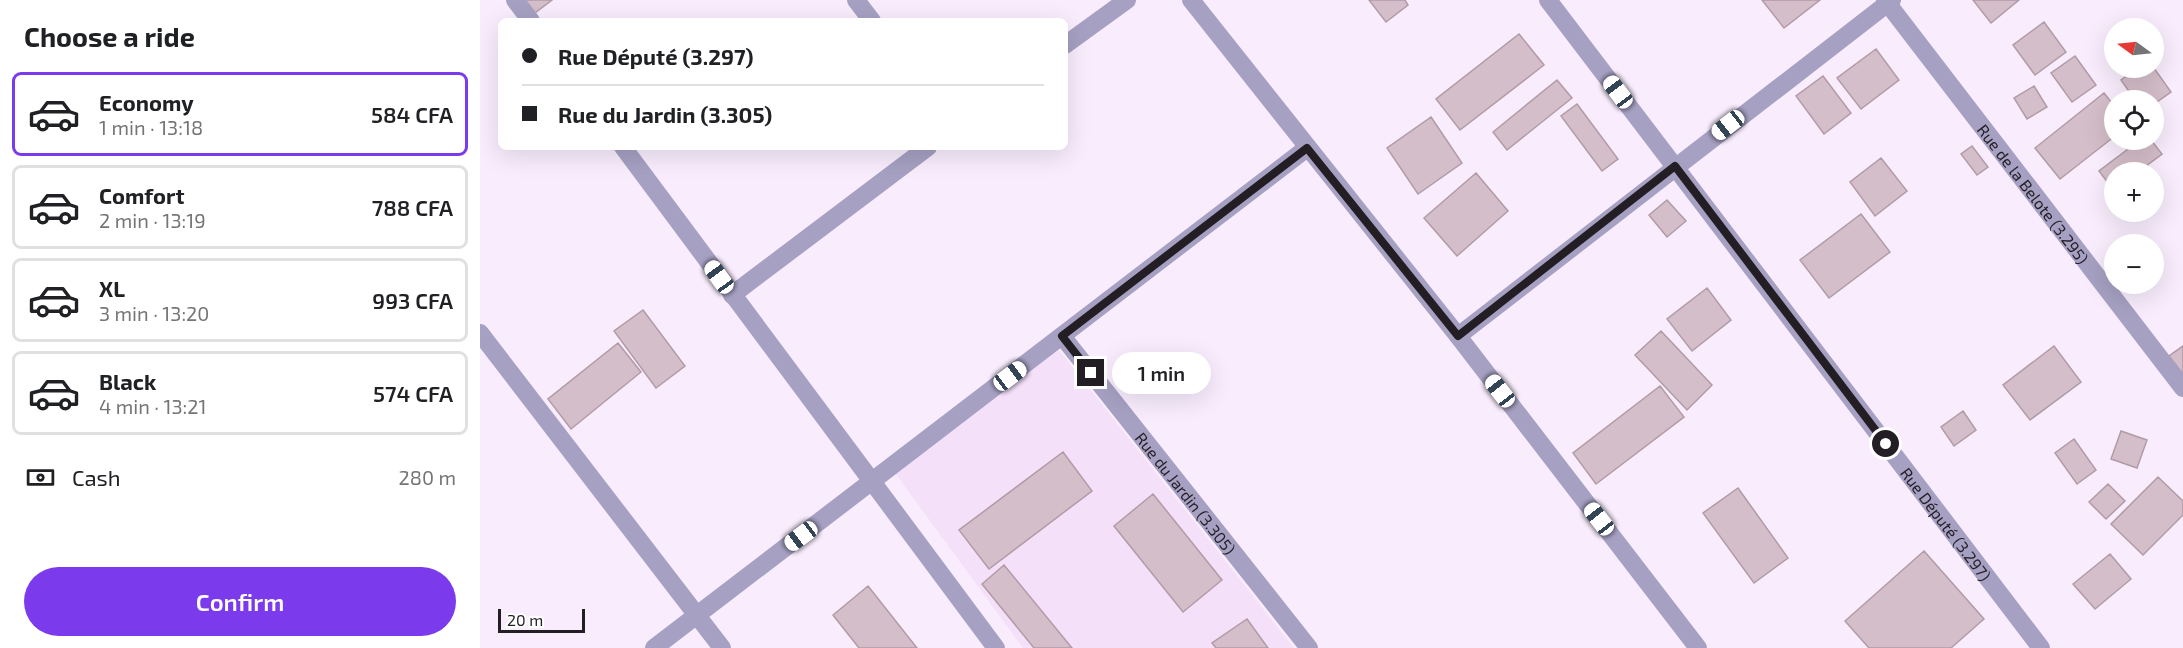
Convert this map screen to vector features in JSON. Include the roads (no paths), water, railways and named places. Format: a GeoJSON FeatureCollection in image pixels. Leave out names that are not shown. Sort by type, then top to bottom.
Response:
{"type":"FeatureCollection","features":[{"type":"Feature","properties":{"kind":"street"},"geometry":{"type":"LineString","coordinates":[[515,0],[529,18]]}},
{"type":"Feature","properties":{"kind":"street"},"geometry":{"type":"LineString","coordinates":[[856,0],[870,18]]}},
{"type":"Feature","properties":{"kind":"street"},"geometry":{"type":"LineString","coordinates":[[1068,43],[1127,0]]}},
{"type":"Feature","properties":{"kind":"street"},"geometry":{"type":"LineString","coordinates":[[1191,0],[1458,336],[1698,648]]}},
{"type":"Feature","properties":{"kind":"street","name":"Rue Député (3.297)"},"geometry":{"type":"LineString","coordinates":[[1548,0],[2041,648]]}},
{"type":"Feature","properties":{"kind":"street"},"geometry":{"type":"LineString","coordinates":[[1458,336],[1888,1]]}},
{"type":"Feature","properties":{"kind":"street","name":"Rue de la Belote (3.295)"},"geometry":{"type":"LineString","coordinates":[[1888,1],[2183,388]]}},
{"type":"Feature","properties":{"kind":"street"},"geometry":{"type":"LineString","coordinates":[[654,648],[1307,148]]}},
{"type":"Feature","properties":{"kind":"street"},"geometry":{"type":"LineString","coordinates":[[625,150],[996,648]]}},
{"type":"Feature","properties":{"kind":"street"},"geometry":{"type":"LineString","coordinates":[[732,295],[923,150]]}},
{"type":"Feature","properties":{"kind":"street"},"geometry":{"type":"LineString","coordinates":[[480,333],[722,648]]}},
{"type":"Feature","properties":{"kind":"street","name":"Rue du Jardin (3.305)"},"geometry":{"type":"LineString","coordinates":[[1062,336],[1309,648]]}}]}
